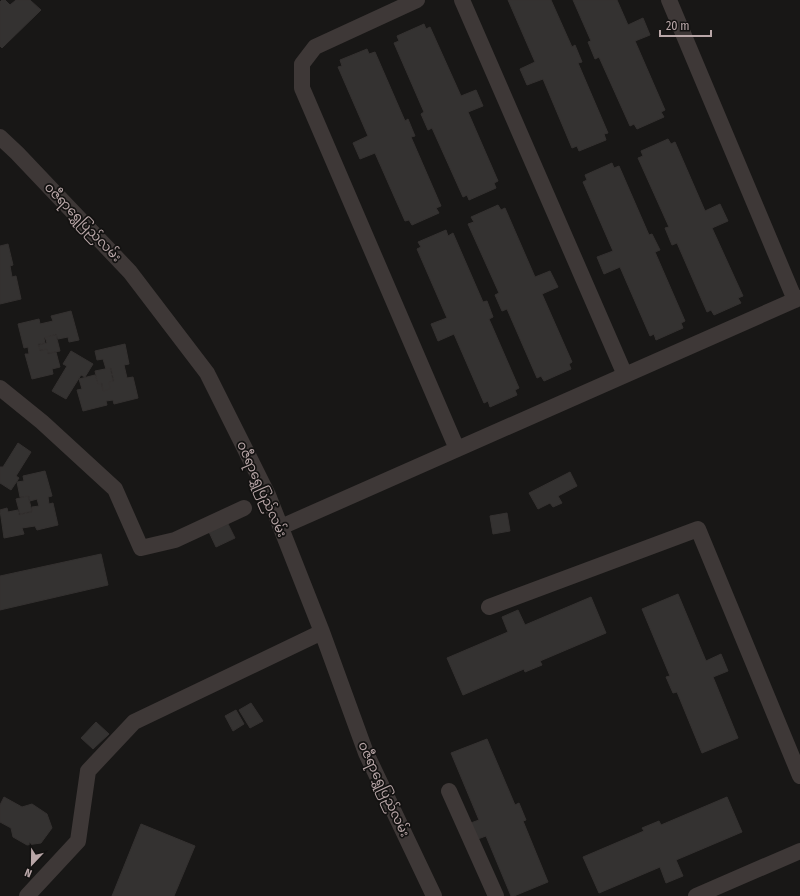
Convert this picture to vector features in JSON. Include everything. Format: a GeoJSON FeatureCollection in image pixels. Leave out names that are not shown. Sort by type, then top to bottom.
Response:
{"type":"FeatureCollection","features":[{"type":"Feature","properties":{"kind":"street"},"geometry":{"type":"LineString","coordinates":[[417,0],[315,47],[302,64],[302,88],[457,448]]}},
{"type":"Feature","properties":{"kind":"street"},"geometry":{"type":"LineString","coordinates":[[462,0],[625,375]]}},
{"type":"Feature","properties":{"kind":"street"},"geometry":{"type":"LineString","coordinates":[[281,527],[457,448],[798,299],[669,0]]}},
{"type":"Feature","properties":{"kind":"street","name":"ဝဇီရာရွှေပြည်လမ်း"},"geometry":{"type":"LineString","coordinates":[[0,137],[130,272],[207,373],[268,495],[322,632],[366,753],[434,896]]}},
{"type":"Feature","properties":{"kind":"street"},"geometry":{"type":"LineString","coordinates":[[0,388],[42,422],[115,489],[141,548],[174,540],[244,508]]}},
{"type":"Feature","properties":{"kind":"street"},"geometry":{"type":"LineString","coordinates":[[489,607],[698,529],[800,776]]}},
{"type":"Feature","properties":{"kind":"street"},"geometry":{"type":"LineString","coordinates":[[27,896],[78,841],[88,771],[134,722],[322,632]]}},
{"type":"Feature","properties":{"kind":"street"},"geometry":{"type":"LineString","coordinates":[[450,791],[496,896]]}},
{"type":"Feature","properties":{"kind":"street"},"geometry":{"type":"LineString","coordinates":[[696,896],[800,850]]}},
{"type":"Feature","properties":{"kind":"building"},"geometry":{"type":"Polygon","coordinates":[[[5,0],[10,5],[16,0],[30,0],[41,10],[2,48],[0,46],[0,2],[5,0]]]}},
{"type":"Feature","properties":{"kind":"building"},"geometry":{"type":"Polygon","coordinates":[[[508,0],[551,0],[572,47],[575,45],[582,62],[578,63],[608,133],[604,134],[606,140],[579,151],[577,146],[572,148],[543,79],[527,85],[520,69],[535,62],[508,0]]]}},
{"type":"Feature","properties":{"kind":"building"},"geometry":{"type":"Polygon","coordinates":[[[573,0],[617,0],[628,25],[643,18],[650,35],[635,41],[665,110],[661,112],[664,117],[637,129],[634,124],[630,126],[599,57],[595,59],[588,42],[591,41],[573,0]]]}},
{"type":"Feature","properties":{"kind":"building"},"geometry":{"type":"Polygon","coordinates":[[[424,24],[426,29],[430,27],[461,96],[476,90],[483,106],[468,112],[498,181],[494,183],[496,188],[469,200],[467,195],[463,197],[432,128],[428,130],[421,114],[424,112],[394,43],[399,41],[397,36],[424,24]]]}},
{"type":"Feature","properties":{"kind":"building"},"geometry":{"type":"Polygon","coordinates":[[[367,49],[369,54],[375,52],[405,121],[408,119],[415,136],[411,137],[441,206],[436,208],[439,213],[412,225],[409,220],[405,221],[375,153],[360,159],[353,143],[368,136],[338,67],[342,66],[340,60],[367,49]]]}},
{"type":"Feature","properties":{"kind":"building"},"geometry":{"type":"Polygon","coordinates":[[[668,139],[671,144],[675,142],[705,211],[720,204],[728,221],[712,228],[743,296],[738,298],[741,303],[714,315],[711,310],[707,312],[677,243],[672,245],[665,228],[669,227],[638,158],[643,156],[641,151],[668,139]]]}},
{"type":"Feature","properties":{"kind":"building"},"geometry":{"type":"Polygon","coordinates":[[[612,163],[614,168],[619,166],[649,235],[652,234],[660,250],[655,252],[685,321],[681,323],[683,328],[656,340],[654,334],[650,336],[620,267],[604,274],[597,257],[613,251],[583,182],[587,180],[585,175],[612,163]]]}},
{"type":"Feature","properties":{"kind":"building"},"geometry":{"type":"Polygon","coordinates":[[[498,205],[501,210],[505,208],[535,277],[550,271],[558,287],[542,294],[572,362],[569,364],[571,369],[544,381],[541,376],[537,378],[507,309],[502,311],[495,295],[499,293],[468,224],[474,222],[471,217],[498,205]]]}},
{"type":"Feature","properties":{"kind":"building"},"geometry":{"type":"Polygon","coordinates":[[[446,230],[448,236],[453,233],[483,302],[487,301],[493,317],[489,319],[519,388],[515,390],[517,395],[490,407],[488,401],[484,403],[454,334],[438,341],[431,324],[447,318],[417,249],[421,247],[418,242],[446,230]]]}},
{"type":"Feature","properties":{"kind":"building"},"geometry":{"type":"Polygon","coordinates":[[[8,244],[13,265],[10,266],[12,277],[16,276],[21,299],[0,304],[0,246],[8,244]]]}},
{"type":"Feature","properties":{"kind":"building"},"geometry":{"type":"Polygon","coordinates":[[[71,311],[79,340],[69,342],[68,337],[58,339],[56,334],[44,338],[45,343],[38,344],[40,351],[47,349],[48,354],[56,352],[60,367],[52,369],[53,374],[32,379],[25,354],[29,354],[28,347],[24,348],[18,324],[39,319],[40,324],[53,321],[51,316],[71,311]]]}},
{"type":"Feature","properties":{"kind":"building"},"geometry":{"type":"Polygon","coordinates":[[[56,335],[60,351],[48,353],[47,349],[40,350],[39,345],[47,343],[45,337],[56,335]]]}},
{"type":"Feature","properties":{"kind":"building"},"geometry":{"type":"Polygon","coordinates":[[[125,344],[129,364],[124,365],[127,378],[133,377],[138,398],[114,404],[113,400],[106,401],[107,405],[83,411],[77,390],[82,389],[79,379],[95,375],[98,384],[101,383],[103,391],[110,389],[109,382],[114,381],[111,368],[106,369],[103,359],[97,360],[95,351],[125,344]]]}},
{"type":"Feature","properties":{"kind":"building"},"geometry":{"type":"Polygon","coordinates":[[[71,351],[93,364],[85,377],[81,375],[66,399],[52,391],[67,366],[63,364],[71,351]]]}},
{"type":"Feature","properties":{"kind":"building"},"geometry":{"type":"Polygon","coordinates":[[[110,368],[113,381],[109,382],[110,389],[103,391],[102,383],[98,384],[95,371],[110,368]]]}},
{"type":"Feature","properties":{"kind":"building"},"geometry":{"type":"Polygon","coordinates":[[[18,443],[31,452],[16,476],[19,478],[11,490],[0,483],[0,467],[3,467],[18,443]]]}},
{"type":"Feature","properties":{"kind":"building"},"geometry":{"type":"Polygon","coordinates":[[[45,471],[52,496],[48,497],[49,504],[53,503],[58,525],[37,530],[35,526],[22,528],[24,534],[4,538],[0,510],[7,508],[8,512],[18,510],[19,515],[32,512],[32,507],[39,506],[37,499],[30,501],[29,496],[20,497],[17,482],[24,481],[23,476],[45,471]]]}},
{"type":"Feature","properties":{"kind":"building"},"geometry":{"type":"Polygon","coordinates":[[[570,472],[577,486],[558,496],[562,503],[553,507],[550,503],[538,509],[529,493],[570,472]]]}},
{"type":"Feature","properties":{"kind":"building"},"geometry":{"type":"Polygon","coordinates":[[[28,496],[32,511],[20,514],[16,499],[28,496]]]}},
{"type":"Feature","properties":{"kind":"building"},"geometry":{"type":"Polygon","coordinates":[[[507,513],[510,531],[493,534],[490,516],[507,513]]]}},
{"type":"Feature","properties":{"kind":"building"},"geometry":{"type":"Polygon","coordinates":[[[228,524],[235,538],[216,547],[209,532],[228,524]]]}},
{"type":"Feature","properties":{"kind":"building"},"geometry":{"type":"Polygon","coordinates":[[[101,554],[108,585],[0,610],[0,576],[101,554]]]}},
{"type":"Feature","properties":{"kind":"building"},"geometry":{"type":"Polygon","coordinates":[[[678,594],[706,661],[721,654],[728,671],[713,677],[738,738],[702,753],[677,692],[673,693],[666,677],[670,676],[642,609],[678,594]]]}},
{"type":"Feature","properties":{"kind":"building"},"geometry":{"type":"Polygon","coordinates":[[[591,597],[606,633],[540,661],[542,665],[525,672],[524,669],[463,695],[447,658],[508,632],[502,617],[518,610],[525,625],[591,597]]]}},
{"type":"Feature","properties":{"kind":"building"},"geometry":{"type":"Polygon","coordinates":[[[251,703],[263,721],[250,728],[239,710],[251,703]]]}},
{"type":"Feature","properties":{"kind":"building"},"geometry":{"type":"Polygon","coordinates":[[[236,710],[244,724],[233,731],[225,716],[236,710]]]}},
{"type":"Feature","properties":{"kind":"building"},"geometry":{"type":"Polygon","coordinates":[[[96,722],[109,734],[93,749],[81,738],[96,722]]]}},
{"type":"Feature","properties":{"kind":"building"},"geometry":{"type":"Polygon","coordinates":[[[487,739],[515,805],[519,803],[526,820],[523,821],[548,882],[514,896],[511,896],[486,836],[475,840],[468,824],[479,820],[451,753],[487,739]]]}},
{"type":"Feature","properties":{"kind":"building"},"geometry":{"type":"Polygon","coordinates":[[[4,797],[22,807],[32,804],[47,814],[52,828],[41,843],[27,845],[13,837],[11,828],[0,822],[0,805],[4,797]]]}},
{"type":"Feature","properties":{"kind":"building"},"geometry":{"type":"Polygon","coordinates":[[[727,797],[742,832],[676,860],[683,876],[666,883],[660,867],[599,893],[583,857],[644,831],[642,828],[659,821],[661,825],[727,797]]]}},
{"type":"Feature","properties":{"kind":"building"},"geometry":{"type":"Polygon","coordinates":[[[141,824],[195,846],[174,896],[112,896],[141,824]]]}}]}
